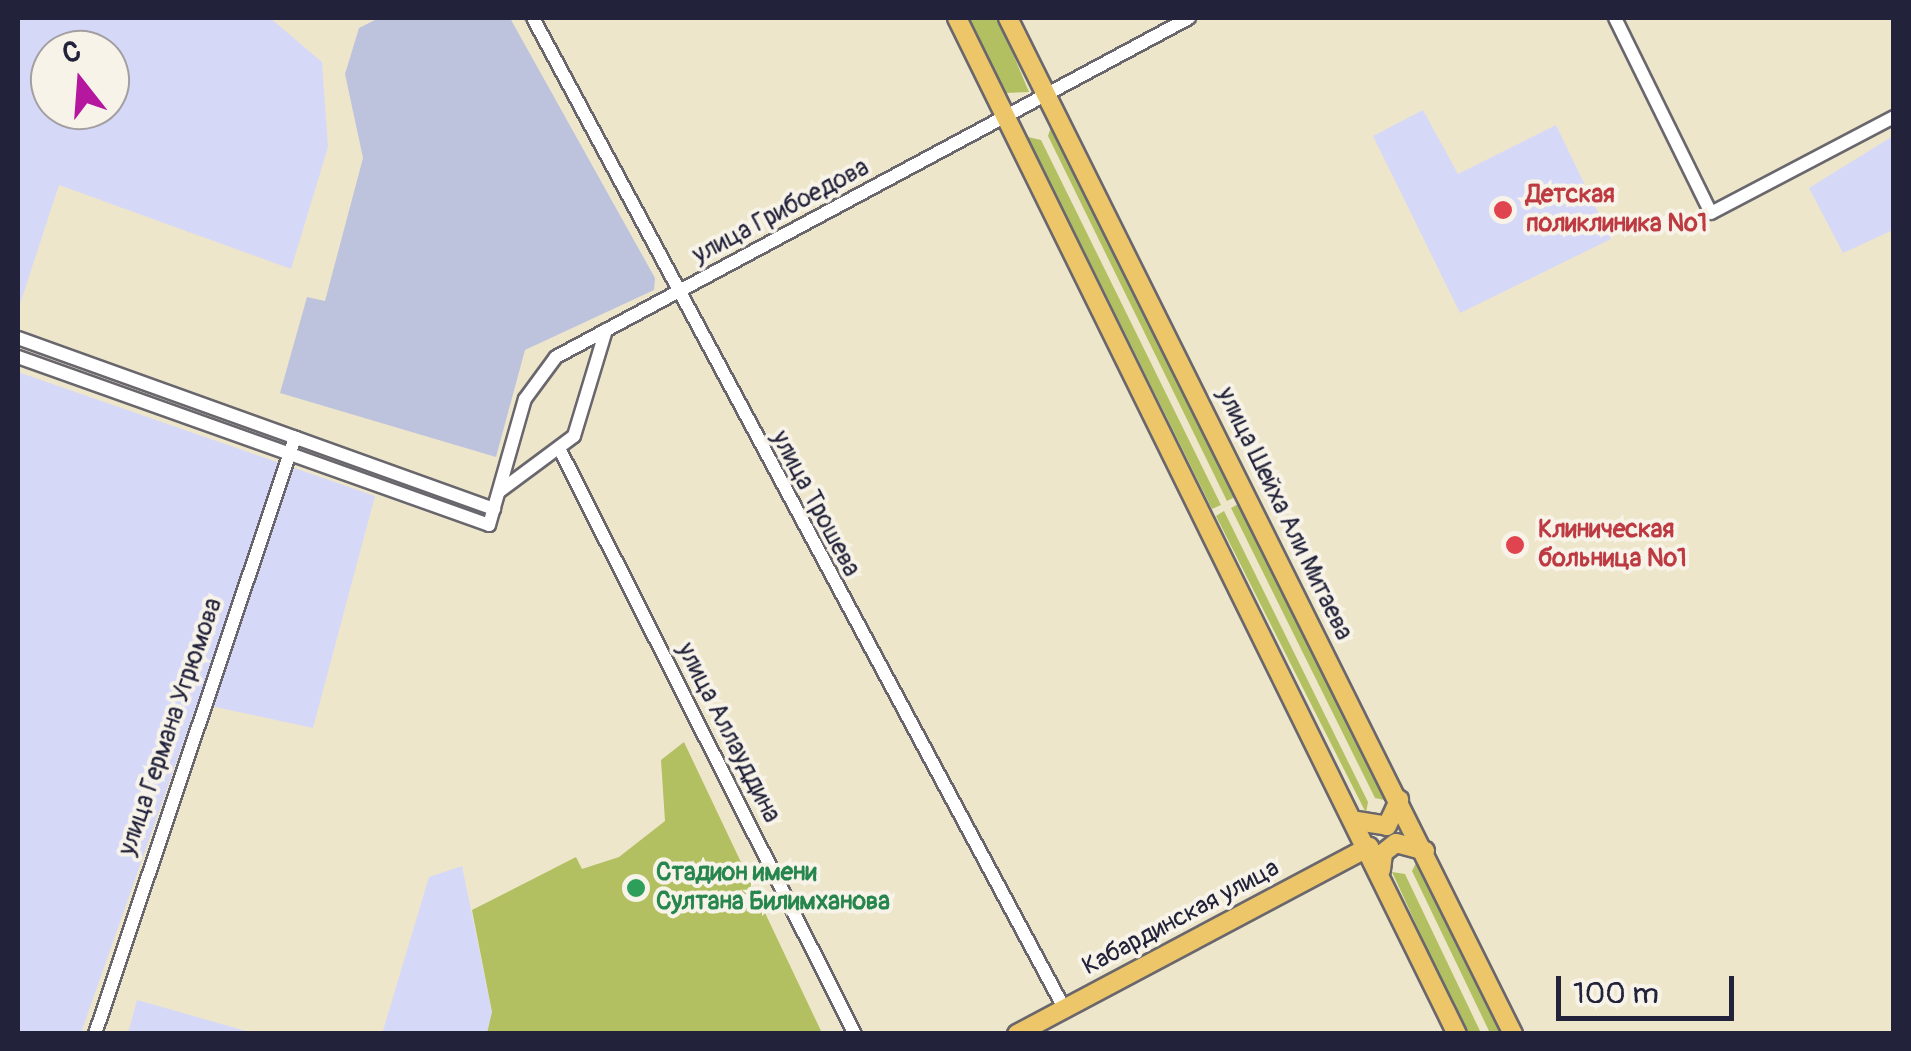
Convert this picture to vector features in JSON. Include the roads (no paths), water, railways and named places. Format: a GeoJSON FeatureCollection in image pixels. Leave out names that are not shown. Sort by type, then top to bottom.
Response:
{"type":"FeatureCollection","features":[{"type":"Feature","properties":{"kind":"main road"},"geometry":{"type":"LineString","coordinates":[[957,18],[1382,872],[1456,1034]]}},
{"type":"Feature","properties":{"kind":"main road","name":"улица Шейха Али Митаева"},"geometry":{"type":"LineString","coordinates":[[1008,18],[1513,1034]]}},
{"type":"Feature","properties":{"kind":"main road"},"geometry":{"type":"LineString","coordinates":[[1356,821],[1388,826],[1399,800]]}},
{"type":"Feature","properties":{"kind":"main road","name":"Кабардинская улица"},"geometry":{"type":"LineString","coordinates":[[1017,1034],[1369,847]]}},
{"type":"Feature","properties":{"kind":"main road"},"geometry":{"type":"LineString","coordinates":[[1382,872],[1388,848],[1424,851]]}},
{"type":"Feature","properties":{"kind":"street","name":"улица Трошева"},"geometry":{"type":"LineString","coordinates":[[534,18],[1064,1008]]}},
{"type":"Feature","properties":{"kind":"street","name":"улица Грибоедова"},"geometry":{"type":"LineString","coordinates":[[290,454],[489,526],[533,380],[607,328],[1189,18]]}},
{"type":"Feature","properties":{"kind":"street"},"geometry":{"type":"LineString","coordinates":[[1615,18],[1711,212],[1894,117]]}},
{"type":"Feature","properties":{"kind":"street"},"geometry":{"type":"LineString","coordinates":[[499,493],[561,452],[607,328]]}},
{"type":"Feature","properties":{"kind":"street"},"geometry":{"type":"LineString","coordinates":[[18,338],[494,510]]}},
{"type":"Feature","properties":{"kind":"street"},"geometry":{"type":"LineString","coordinates":[[18,357],[290,454]]}},
{"type":"Feature","properties":{"kind":"street","name":"улица Германа Угрюмова"},"geometry":{"type":"LineString","coordinates":[[95,1034],[295,438]]}},
{"type":"Feature","properties":{"kind":"street","name":"улица Аллауддина"},"geometry":{"type":"LineString","coordinates":[[561,452],[855,1034]]}},
{"type":"Feature","properties":{"kind":"place","name":"Детская поликлиника №1"},"geometry":{"type":"Point","coordinates":[1503,210]}},
{"type":"Feature","properties":{"kind":"place","name":"Клиническая больница №1"},"geometry":{"type":"Point","coordinates":[1515,545]}},
{"type":"Feature","properties":{"kind":"place","name":"Стадион имени Султана Билимханова"},"geometry":{"type":"Point","coordinates":[636,888]}}]}
